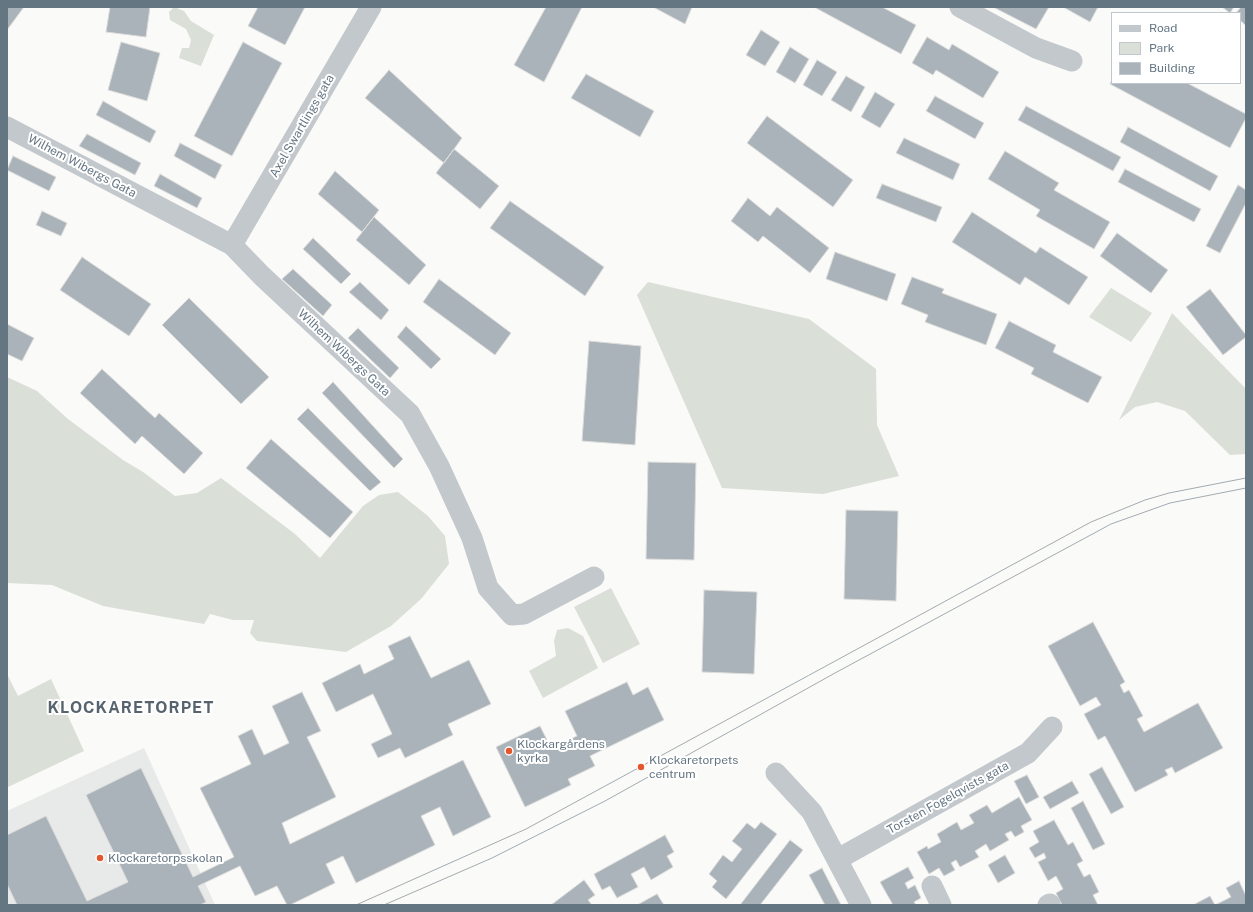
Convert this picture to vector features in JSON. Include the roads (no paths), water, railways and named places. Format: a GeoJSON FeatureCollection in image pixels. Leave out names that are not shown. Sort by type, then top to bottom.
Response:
{"type":"FeatureCollection","features":[{"type":"Feature","properties":{"kind":"street","name":"Axel Swartlings gata"},"geometry":{"type":"LineString","coordinates":[[232,245],[371,7]]}},
{"type":"Feature","properties":{"kind":"street"},"geometry":{"type":"LineString","coordinates":[[960,7],[1036,48],[1072,61]]}},
{"type":"Feature","properties":{"kind":"street","name":"Wilhem Wibergs Gata"},"geometry":{"type":"LineString","coordinates":[[7,127],[232,245],[262,276],[410,414],[438,466],[472,538],[488,588],[505,610],[512,615],[524,614],[594,576]]}},
{"type":"Feature","properties":{"kind":"street","name":"Torsten Fogelqvists gata"},"geometry":{"type":"LineString","coordinates":[[838,859],[1028,753],[1052,727]]}},
{"type":"Feature","properties":{"kind":"street"},"geometry":{"type":"LineString","coordinates":[[776,773],[812,812],[861,905]]}},
{"type":"Feature","properties":{"kind":"street"},"geometry":{"type":"LineString","coordinates":[[932,886],[941,905]]}},
{"type":"Feature","properties":{"kind":"tram line"},"geometry":{"type":"LineString","coordinates":[[356,905],[526,829],[1091,522],[1145,500],[1169,493],[1246,478]]}},
{"type":"Feature","properties":{"kind":"tram line"},"geometry":{"type":"LineString","coordinates":[[384,905],[492,858],[605,801],[835,673],[1111,524],[1170,503],[1246,488]]}},
{"type":"Feature","properties":{"kind":"place","name":"Klockargårdens kyrka"},"geometry":{"type":"Point","coordinates":[509,751]}},
{"type":"Feature","properties":{"kind":"place","name":"Klockaretorpets centrum"},"geometry":{"type":"Point","coordinates":[641,767]}},
{"type":"Feature","properties":{"kind":"place","name":"Klockaretorpsskolan"},"geometry":{"type":"Point","coordinates":[100,858]}},
{"type":"Feature","properties":{"kind":"district","name":"KLOCKARETORPET"},"geometry":{"type":"Point","coordinates":[131,708]}}]}
